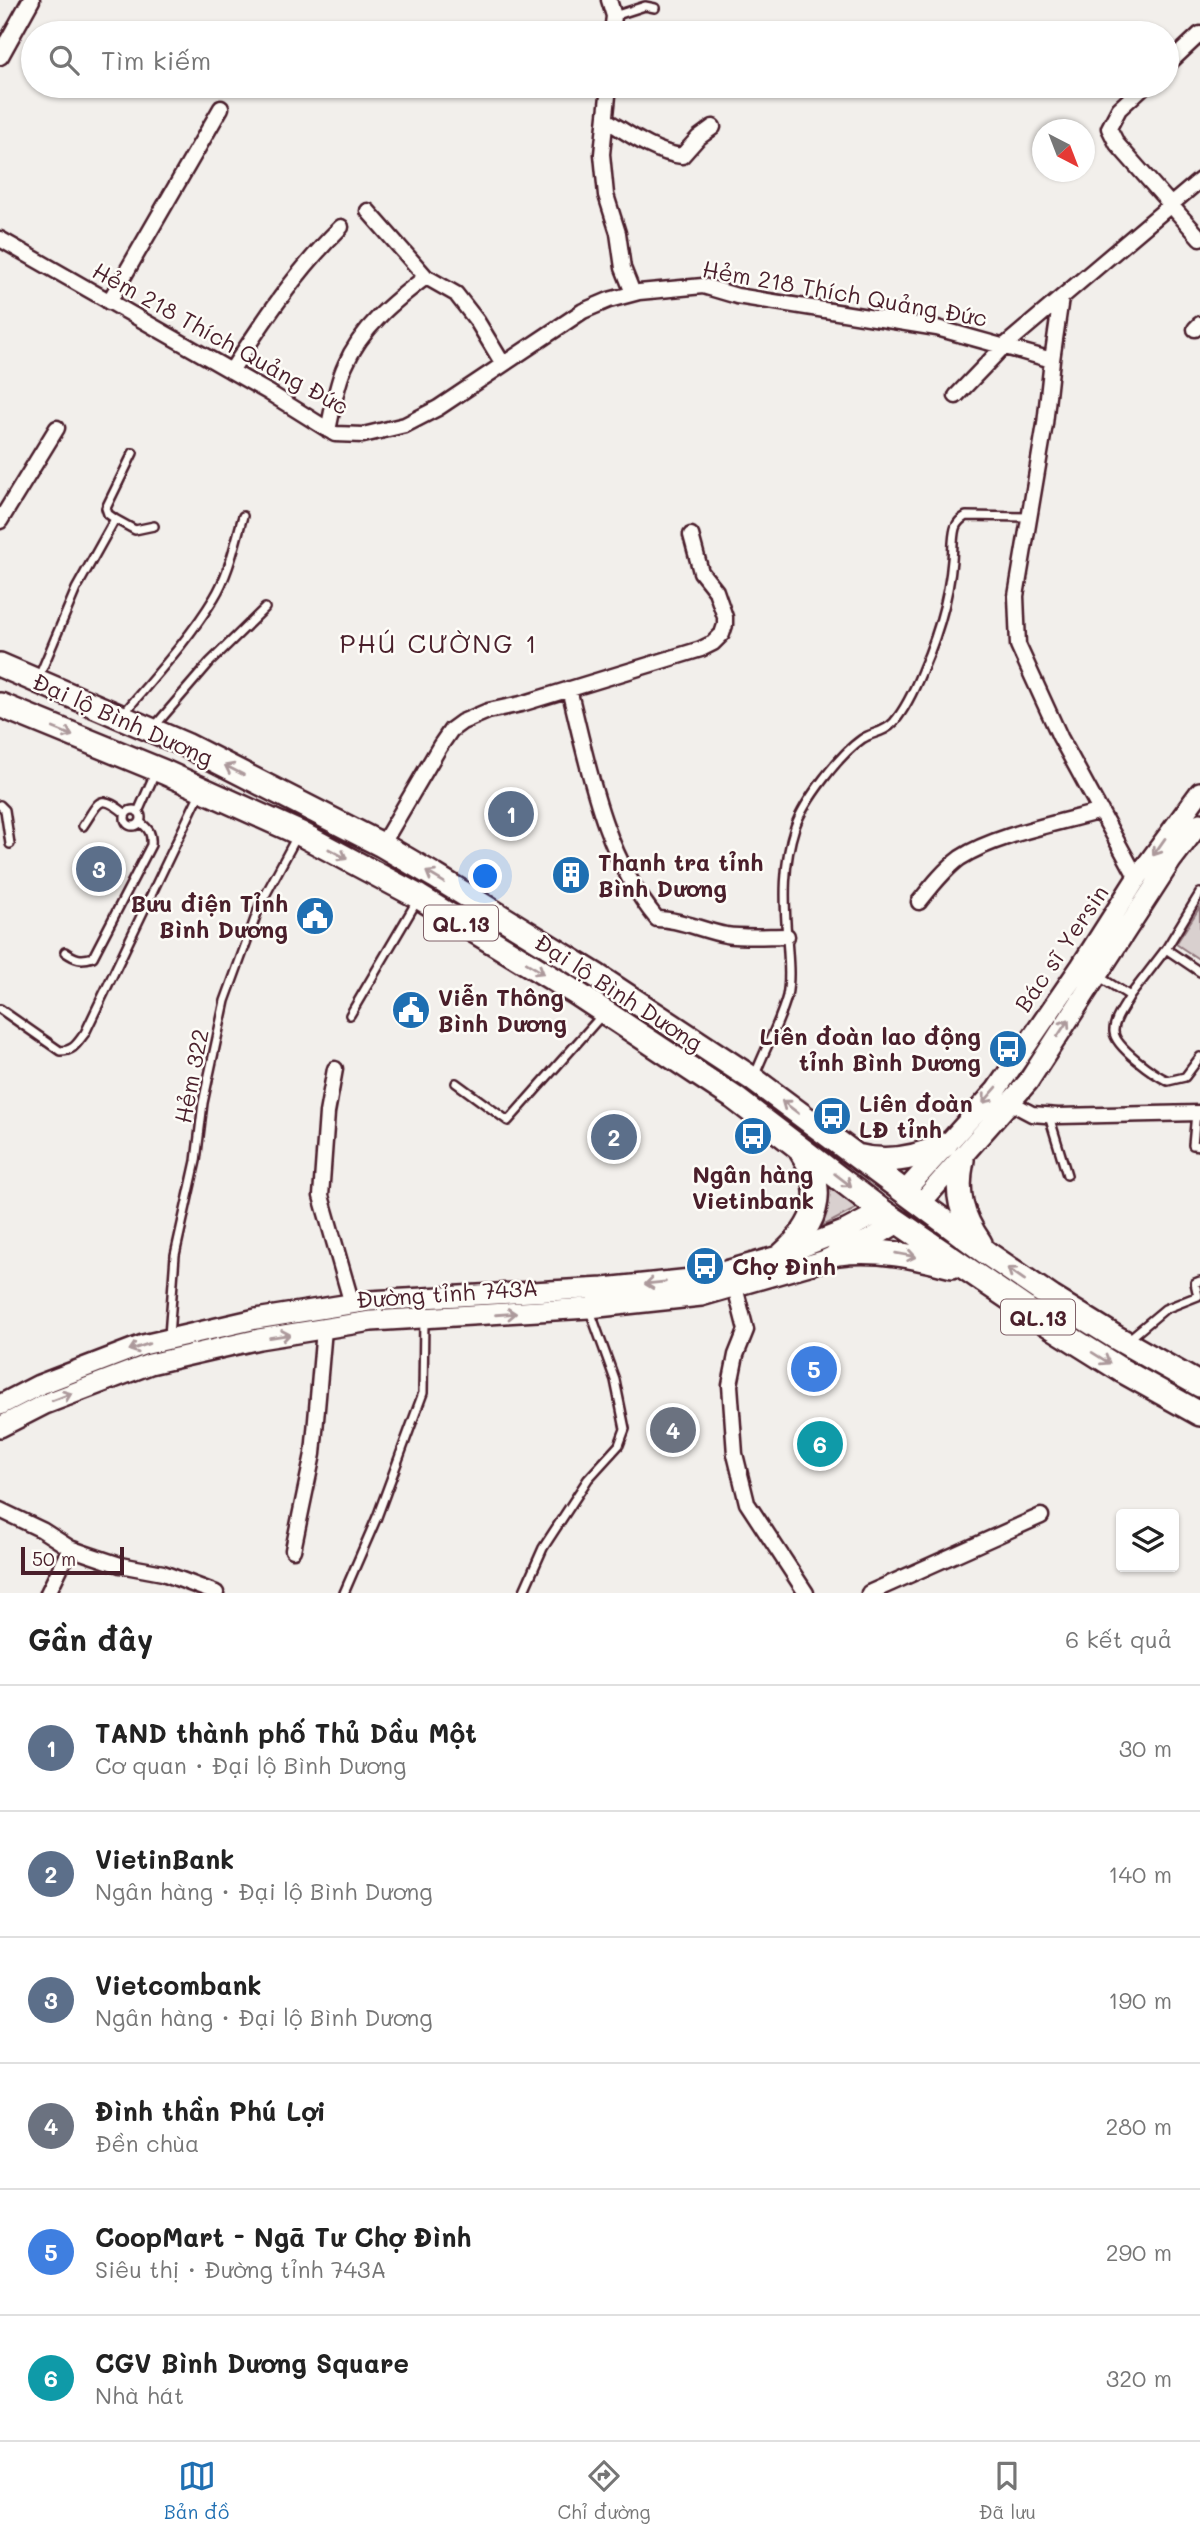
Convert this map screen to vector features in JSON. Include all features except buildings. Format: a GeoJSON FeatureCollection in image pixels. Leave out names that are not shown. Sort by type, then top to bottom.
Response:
{"type":"FeatureCollection","features":[{"type":"Feature","properties":{"kind":"highway","name":"Đại lộ Bình Dương"},"geometry":{"type":"LineString","coordinates":[[0,664],[122,716],[382,845],[597,976],[753,1079],[988,1254],[1052,1298],[1200,1385]]}},
{"type":"Feature","properties":{"kind":"highway","name":"Đại lộ Bình Dương"},"geometry":{"type":"LineString","coordinates":[[3,709],[202,789],[299,833],[419,897],[605,1012],[733,1097],[890,1217],[1093,1353],[1200,1414]]}},
{"type":"Feature","properties":{"kind":"highway"},"geometry":{"type":"LineString","coordinates":[[368,870],[382,845]]}},
{"type":"Feature","properties":{"kind":"highway"},"geometry":{"type":"LineString","coordinates":[[782,1255],[807,1227],[816,1206],[814,1177],[800,1148]]}},
{"type":"Feature","properties":{"kind":"highway"},"geometry":{"type":"LineString","coordinates":[[856,1156],[874,1160],[954,1153],[961,1210],[972,1232],[988,1254]]}},
{"type":"Feature","properties":{"kind":"highway"},"geometry":{"type":"LineString","coordinates":[[890,1217],[912,1198]]}},
{"type":"Feature","properties":{"kind":"highway"},"geometry":{"type":"LineString","coordinates":[[838,1253],[870,1250],[893,1252],[973,1273]]}},
{"type":"Feature","properties":{"kind":"main road","name":"Bác sĩ Yersin"},"geometry":{"type":"LineString","coordinates":[[912,1198],[954,1153],[1011,1102],[1028,1082],[1137,878],[1200,792]]}},
{"type":"Feature","properties":{"kind":"main road","name":"Bác sĩ Yersin"},"geometry":{"type":"LineString","coordinates":[[954,1153],[996,1090],[1151,893],[1200,823]]}},
{"type":"Feature","properties":{"kind":"main road"},"geometry":{"type":"LineString","coordinates":[[1137,878],[1151,893]]}},
{"type":"Feature","properties":{"kind":"main road","name":"Đường tỉnh 743A"},"geometry":{"type":"LineString","coordinates":[[2,1400],[143,1345],[256,1319],[352,1304],[600,1301],[701,1296],[823,1261],[871,1239],[890,1217]]}},
{"type":"Feature","properties":{"kind":"main road","name":"Đường tỉnh 743A"},"geometry":{"type":"LineString","coordinates":[[0,1427],[45,1404],[150,1364],[259,1339],[371,1321],[600,1301],[701,1278],[782,1255],[846,1230],[890,1217]]}},
{"type":"Feature","properties":{"kind":"street"},"geometry":{"type":"LineString","coordinates":[[2,48],[31,0]]}},
{"type":"Feature","properties":{"kind":"street"},"geometry":{"type":"LineString","coordinates":[[608,0],[613,21]]}},
{"type":"Feature","properties":{"kind":"street"},"geometry":{"type":"LineString","coordinates":[[1179,54],[1200,34]]}},
{"type":"Feature","properties":{"kind":"street"},"geometry":{"type":"LineString","coordinates":[[608,98],[602,154],[606,195],[618,233],[623,268],[633,293]]}},
{"type":"Feature","properties":{"kind":"street"},"geometry":{"type":"LineString","coordinates":[[1131,98],[1119,109],[1109,128],[1117,144],[1200,238]]}},
{"type":"Feature","properties":{"kind":"street"},"geometry":{"type":"LineString","coordinates":[[109,302],[221,108]]}},
{"type":"Feature","properties":{"kind":"street"},"geometry":{"type":"LineString","coordinates":[[606,120],[634,137],[672,155],[682,156],[698,138],[713,127]]}},
{"type":"Feature","properties":{"kind":"street"},"geometry":{"type":"LineString","coordinates":[[956,396],[1003,347],[1200,180]]}},
{"type":"Feature","properties":{"kind":"street"},"geometry":{"type":"LineString","coordinates":[[368,211],[426,277],[456,294],[477,321],[503,364]]}},
{"type":"Feature","properties":{"kind":"street"},"geometry":{"type":"LineString","coordinates":[[231,371],[295,277],[341,227]]}},
{"type":"Feature","properties":{"kind":"street","name":"Hẻm 218 Thích Quảng Đức"},"geometry":{"type":"LineString","coordinates":[[0,239],[335,433],[363,435],[405,425],[438,408],[583,311],[633,293],[664,288],[703,286],[751,298],[937,328],[1052,360]]}},
{"type":"Feature","properties":{"kind":"street"},"geometry":{"type":"LineString","coordinates":[[328,430],[344,366],[370,324],[426,277]]}},
{"type":"Feature","properties":{"kind":"street"},"geometry":{"type":"LineString","coordinates":[[1061,298],[1045,424],[1016,596],[1018,645],[1060,737],[1137,878]]}},
{"type":"Feature","properties":{"kind":"street"},"geometry":{"type":"LineString","coordinates":[[0,521],[58,428]]}},
{"type":"Feature","properties":{"kind":"street"},"geometry":{"type":"LineString","coordinates":[[382,845],[452,730],[462,722],[488,711],[701,649],[722,634],[725,617],[716,591],[701,572],[691,535]]}},
{"type":"Feature","properties":{"kind":"street"},"geometry":{"type":"LineString","coordinates":[[569,689],[609,838],[637,894],[657,919],[671,919],[727,935],[787,936]]}},
{"type":"Feature","properties":{"kind":"street"},"geometry":{"type":"LineString","coordinates":[[919,902],[961,858],[1018,834],[1101,811]]}},
{"type":"Feature","properties":{"kind":"street"},"geometry":{"type":"LineString","coordinates":[[335,1069],[327,1113],[321,1196],[352,1304]]}},
{"type":"Feature","properties":{"kind":"street"},"geometry":{"type":"LineString","coordinates":[[1011,1102],[1032,1114],[1048,1116],[1198,1113]]}},
{"type":"Feature","properties":{"kind":"street"},"geometry":{"type":"LineString","coordinates":[[735,1287],[746,1330],[736,1355],[730,1385],[734,1454],[747,1503],[806,1593]]}},
{"type":"Feature","properties":{"kind":"street"},"geometry":{"type":"LineString","coordinates":[[293,1550],[313,1454],[324,1329]]}},
{"type":"Feature","properties":{"kind":"street"},"geometry":{"type":"LineString","coordinates":[[0,1510],[42,1530],[70,1548],[120,1564],[163,1573],[210,1592]]}},
{"type":"Feature","properties":{"kind":"street"},"geometry":{"type":"LineString","coordinates":[[869,1593],[1041,1516]]}},
{"type":"Feature","properties":{"kind":"street"},"geometry":{"type":"LineString","coordinates":[[48,1593],[70,1548]]}},
{"type":"Feature","properties":{"kind":"lane"},"geometry":{"type":"LineString","coordinates":[[614,16],[645,6],[655,8]]}},
{"type":"Feature","properties":{"kind":"lane"},"geometry":{"type":"LineString","coordinates":[[133,453],[106,508],[108,514],[135,530],[154,526]]}},
{"type":"Feature","properties":{"kind":"lane"},"geometry":{"type":"LineString","coordinates":[[122,716],[215,596],[233,553],[243,516]]}},
{"type":"Feature","properties":{"kind":"lane"},"geometry":{"type":"LineString","coordinates":[[753,1079],[787,996],[784,893],[787,853],[797,823],[844,753],[865,737],[887,729],[895,721],[915,687],[944,612],[953,564],[954,528],[958,520],[965,516],[1029,517]]}},
{"type":"Feature","properties":{"kind":"lane"},"geometry":{"type":"LineString","coordinates":[[37,680],[76,589],[115,519]]}},
{"type":"Feature","properties":{"kind":"lane"},"geometry":{"type":"LineString","coordinates":[[151,730],[218,653],[265,608]]}},
{"type":"Feature","properties":{"kind":"lane"},"geometry":{"type":"LineString","coordinates":[[138,812],[157,769]]}},
{"type":"Feature","properties":{"kind":"lane"},"geometry":{"type":"LineString","coordinates":[[0,1009],[60,1051],[69,1051],[75,1047],[85,1032],[202,789]]}},
{"type":"Feature","properties":{"kind":"lane"},"geometry":{"type":"LineString","coordinates":[[83,826],[91,810],[100,802],[114,804],[126,814]]}},
{"type":"Feature","properties":{"kind":"lane"},"geometry":{"type":"LineString","coordinates":[[0,804],[5,810],[10,844]]}},
{"type":"Feature","properties":{"kind":"lane"},"geometry":{"type":"LineString","coordinates":[[126,814],[133,810],[138,812],[140,822]]}},
{"type":"Feature","properties":{"kind":"lane"},"geometry":{"type":"LineString","coordinates":[[126,814],[126,822],[129,825],[137,825],[140,822]]}},
{"type":"Feature","properties":{"kind":"lane"},"geometry":{"type":"LineString","coordinates":[[65,952],[75,959],[93,957],[151,845],[149,828],[140,822]]}},
{"type":"Feature","properties":{"kind":"lane","name":"Hẻm 322"},"geometry":{"type":"LineString","coordinates":[[168,1339],[175,1255],[196,1161],[203,1103],[225,1001],[260,905],[299,833]]}},
{"type":"Feature","properties":{"kind":"lane"},"geometry":{"type":"LineString","coordinates":[[1200,892],[1166,948],[1130,996],[1113,1030],[1115,1039],[1122,1048],[1168,1081],[1185,1077],[1200,1057]]}},
{"type":"Feature","properties":{"kind":"lane"},"geometry":{"type":"LineString","coordinates":[[350,1015],[419,897]]}},
{"type":"Feature","properties":{"kind":"lane"},"geometry":{"type":"LineString","coordinates":[[1166,948],[1200,972]]}},
{"type":"Feature","properties":{"kind":"lane"},"geometry":{"type":"LineString","coordinates":[[1089,971],[1130,996]]}},
{"type":"Feature","properties":{"kind":"lane"},"geometry":{"type":"LineString","coordinates":[[456,1083],[508,1121],[605,1012]]}},
{"type":"Feature","properties":{"kind":"lane"},"geometry":{"type":"LineString","coordinates":[[1198,1113],[1193,1145],[1200,1146]]}},
{"type":"Feature","properties":{"kind":"lane"},"geometry":{"type":"LineString","coordinates":[[1048,1116],[1067,1175]]}},
{"type":"Feature","properties":{"kind":"lane"},"geometry":{"type":"LineString","coordinates":[[1125,1343],[1165,1309],[1198,1296],[1195,1283],[1200,1281]]}},
{"type":"Feature","properties":{"kind":"lane"},"geometry":{"type":"LineString","coordinates":[[523,1593],[543,1548],[588,1479],[619,1445],[625,1429],[600,1301]]}},
{"type":"Feature","properties":{"kind":"lane"},"geometry":{"type":"LineString","coordinates":[[344,1593],[377,1517],[424,1393],[424,1318]]}},
{"type":"Feature","properties":{"kind":"shaded area"},"geometry":{"type":"Polygon","coordinates":[[[1200,907],[1200,960],[1176,944],[1200,907]]]}},
{"type":"Feature","properties":{"kind":"shaded area"},"geometry":{"type":"Polygon","coordinates":[[[828,1182],[863,1205],[823,1226],[828,1182]]]}},
{"type":"Feature","properties":{"kind":"place","name":"TAND thành phố Thủ Dầu Một"},"geometry":{"type":"Point","coordinates":[511,814]}},
{"type":"Feature","properties":{"kind":"place","name":"Vietcombank"},"geometry":{"type":"Point","coordinates":[99,869]}},
{"type":"Feature","properties":{"kind":"place","name":"Thanh tra tỉnh Bình Dương"},"geometry":{"type":"Point","coordinates":[571,875]}},
{"type":"Feature","properties":{"kind":"place","name":"Bưu điện Tỉnh Bình Dương"},"geometry":{"type":"Point","coordinates":[315,916]}},
{"type":"Feature","properties":{"kind":"place","name":"Viễn Thông Bình Dương"},"geometry":{"type":"Point","coordinates":[411,1010]}},
{"type":"Feature","properties":{"kind":"place","name":"Liên đoàn lao động tỉnh Bình Dương"},"geometry":{"type":"Point","coordinates":[1008,1049]}},
{"type":"Feature","properties":{"kind":"place","name":"Liên đoàn LĐ tỉnh"},"geometry":{"type":"Point","coordinates":[832,1116]}},
{"type":"Feature","properties":{"kind":"place","name":"Ngân hàng Vietinbank"},"geometry":{"type":"Point","coordinates":[753,1136]}},
{"type":"Feature","properties":{"kind":"place","name":"VietinBank"},"geometry":{"type":"Point","coordinates":[614,1137]}},
{"type":"Feature","properties":{"kind":"place","name":"Chợ Đình"},"geometry":{"type":"Point","coordinates":[705,1266]}},
{"type":"Feature","properties":{"kind":"place","name":"CoopMart - Ngã Tư Chợ Đình"},"geometry":{"type":"Point","coordinates":[814,1369]}},
{"type":"Feature","properties":{"kind":"place","name":"Đình thần Phú Lợi"},"geometry":{"type":"Point","coordinates":[673,1430]}},
{"type":"Feature","properties":{"kind":"place","name":"CGV Bình Dương Square"},"geometry":{"type":"Point","coordinates":[820,1444]}},
{"type":"Feature","properties":{"kind":"district","name":"PHÚ CƯỜNG 1"},"geometry":{"type":"Point","coordinates":[439,643]}}]}
